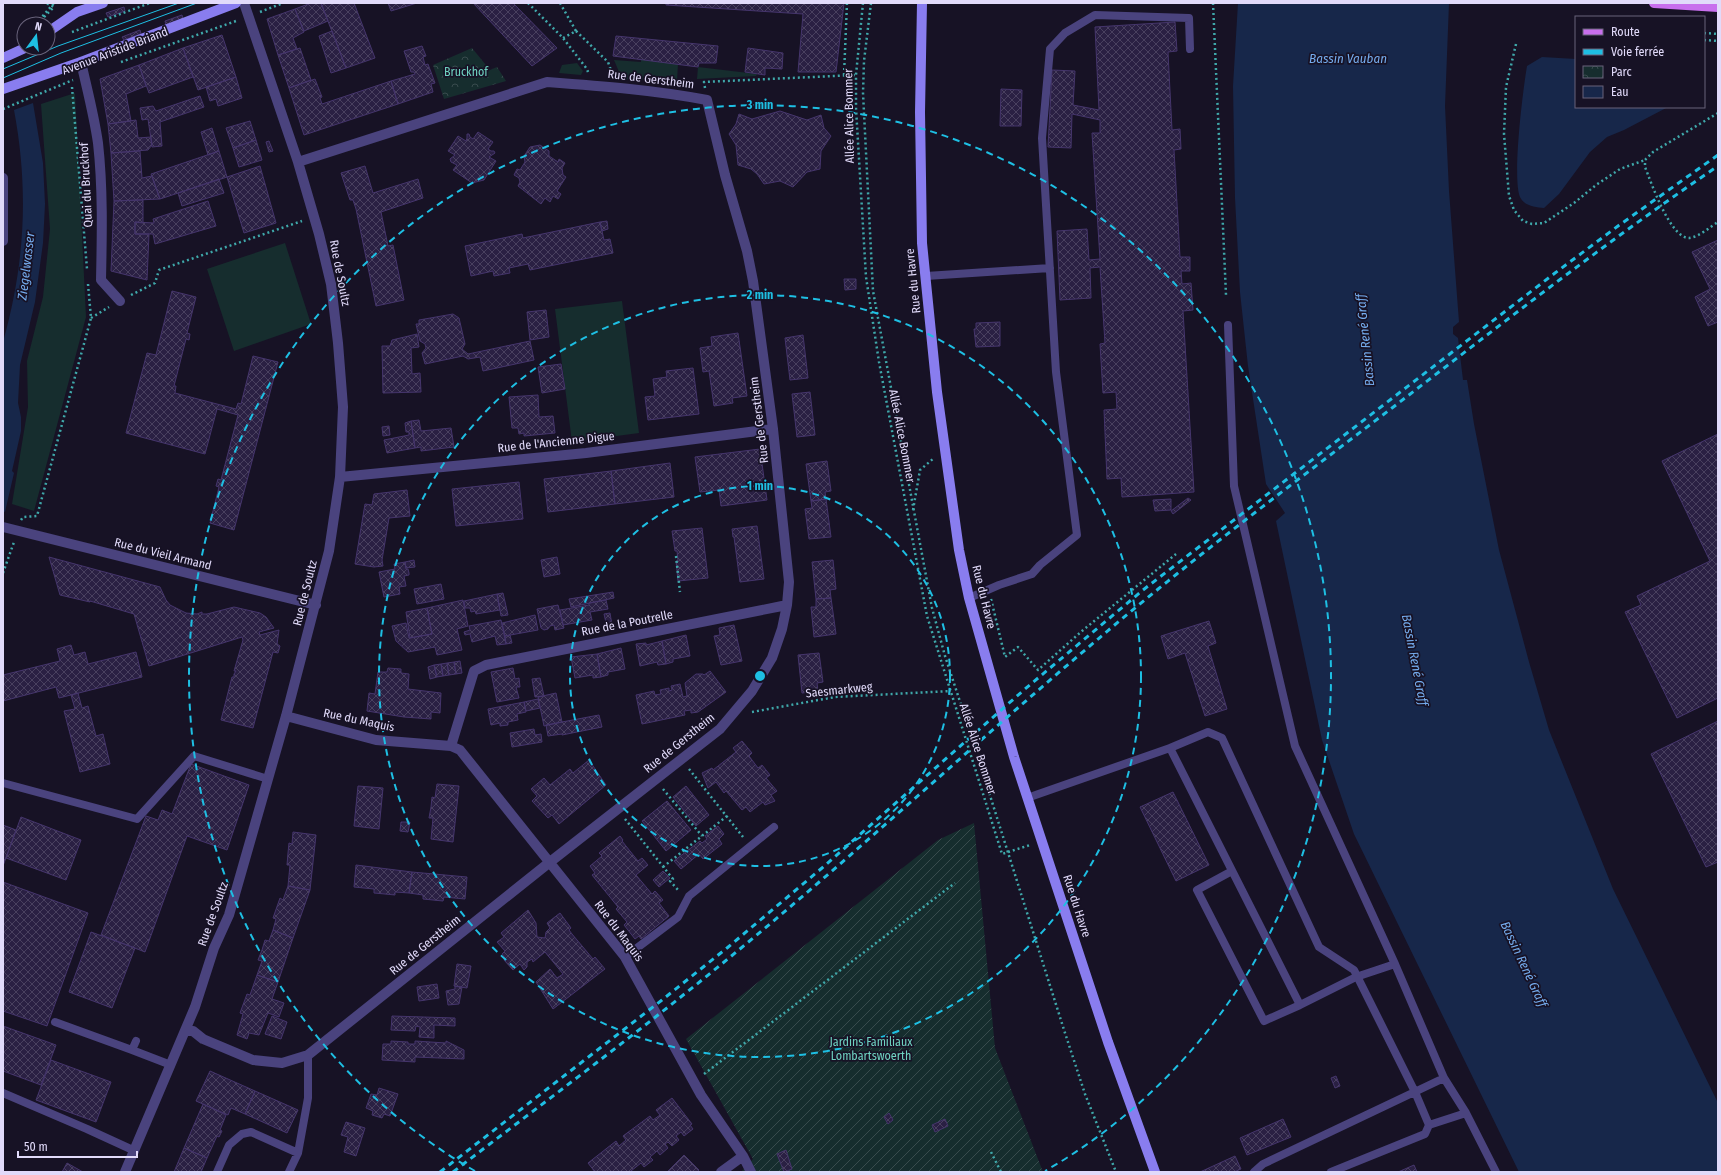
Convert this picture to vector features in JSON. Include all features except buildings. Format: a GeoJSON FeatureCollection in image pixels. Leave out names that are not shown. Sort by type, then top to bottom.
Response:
{"type":"FeatureCollection","features":[{"type":"Feature","properties":{"kind":"main road"},"geometry":{"type":"LineString","coordinates":[[56,26],[77,12],[103,3]]}},
{"type":"Feature","properties":{"kind":"main road","name":"Avenue Aristide Briand"},"geometry":{"type":"LineString","coordinates":[[3,89],[81,62],[236,3]]}},
{"type":"Feature","properties":{"kind":"main road","name":"Rue du Havre"},"geometry":{"type":"LineString","coordinates":[[922,3],[920,166],[922,243],[937,392],[959,550],[969,598],[1014,757],[1108,1042],[1156,1172]]}},
{"type":"Feature","properties":{"kind":"main road"},"geometry":{"type":"LineString","coordinates":[[1654,3],[1718,7]]}},
{"type":"Feature","properties":{"kind":"main road"},"geometry":{"type":"LineString","coordinates":[[3,58],[16,52]]}},
{"type":"Feature","properties":{"kind":"street","name":"Rue de Soultz"},"geometry":{"type":"LineString","coordinates":[[125,1172],[185,1031],[214,948],[229,915],[316,605],[329,551],[340,477],[343,407],[338,343],[331,284],[298,162],[244,3]]}},
{"type":"Feature","properties":{"kind":"street","name":"Quai du Bruckhof"},"geometry":{"type":"LineString","coordinates":[[81,62],[92,104],[98,144],[102,206],[101,280],[120,301]]}},
{"type":"Feature","properties":{"kind":"street","name":"Rue de Gerstheim"},"geometry":{"type":"LineString","coordinates":[[185,1031],[193,1031],[203,1039],[254,1060],[282,1062],[308,1055],[720,729],[752,691],[772,658],[782,629],[787,605],[789,582],[774,429],[753,281],[747,251],[725,174],[707,100],[588,85],[548,82],[298,162]]}},
{"type":"Feature","properties":{"kind":"street"},"geometry":{"type":"LineString","coordinates":[[3,178],[3,241]]}},
{"type":"Feature","properties":{"kind":"street","name":"Rue de l'Ancienne Digue"},"geometry":{"type":"LineString","coordinates":[[340,477],[586,453],[774,429]]}},
{"type":"Feature","properties":{"kind":"street","name":"Rue du Vieil Armand"},"geometry":{"type":"LineString","coordinates":[[3,526],[316,605]]}},
{"type":"Feature","properties":{"kind":"street","name":"Rue de la Poutrelle"},"geometry":{"type":"LineString","coordinates":[[451,746],[474,671],[486,665],[787,605]]}},
{"type":"Feature","properties":{"kind":"street","name":"Rue du Maquis"},"geometry":{"type":"LineString","coordinates":[[286,716],[376,740],[451,746],[460,750],[626,957],[694,1082],[751,1172]]}},
{"type":"Feature","properties":{"kind":"street"},"geometry":{"type":"LineString","coordinates":[[721,1172],[742,1156]]}},
{"type":"Feature","properties":{"kind":"lane"},"geometry":{"type":"LineString","coordinates":[[969,598],[989,589],[1032,574],[1040,565],[1077,535],[1056,372],[1042,138],[1050,49],[1065,33],[1096,15],[1189,18],[1190,49]]}},
{"type":"Feature","properties":{"kind":"lane"},"geometry":{"type":"LineString","coordinates":[[926,276],[1050,268]]}},
{"type":"Feature","properties":{"kind":"lane"},"geometry":{"type":"LineString","coordinates":[[1228,325],[1234,486],[1294,746],[1395,964],[1444,1078],[1466,1113],[1496,1172]]}},
{"type":"Feature","properties":{"kind":"lane"},"geometry":{"type":"LineString","coordinates":[[1027,798],[1170,748],[1208,732],[1222,738],[1319,947],[1354,970],[1415,1092],[1429,1126]]}},
{"type":"Feature","properties":{"kind":"lane"},"geometry":{"type":"LineString","coordinates":[[1170,748],[1300,1005]]}},
{"type":"Feature","properties":{"kind":"lane"},"geometry":{"type":"LineString","coordinates":[[3,783],[137,819],[194,756],[268,779]]}},
{"type":"Feature","properties":{"kind":"lane"},"geometry":{"type":"LineString","coordinates":[[626,957],[678,916],[689,896],[774,827]]}},
{"type":"Feature","properties":{"kind":"lane"},"geometry":{"type":"LineString","coordinates":[[1232,871],[1198,890],[1264,1021],[1300,1005],[1356,976],[1395,964]]}},
{"type":"Feature","properties":{"kind":"lane"},"geometry":{"type":"LineString","coordinates":[[55,1022],[171,1065]]}},
{"type":"Feature","properties":{"kind":"lane"},"geometry":{"type":"LineString","coordinates":[[132,1050],[136,1041]]}},
{"type":"Feature","properties":{"kind":"lane"},"geometry":{"type":"LineString","coordinates":[[289,1172],[298,1153],[308,1098],[308,1055]]}},
{"type":"Feature","properties":{"kind":"lane"},"geometry":{"type":"LineString","coordinates":[[1254,1172],[1263,1164],[1444,1078]]}},
{"type":"Feature","properties":{"kind":"lane"},"geometry":{"type":"LineString","coordinates":[[3,1093],[95,1132],[135,1151]]}},
{"type":"Feature","properties":{"kind":"lane"},"geometry":{"type":"LineString","coordinates":[[1331,1172],[1425,1134],[1429,1126],[1466,1113]]}},
{"type":"Feature","properties":{"kind":"lane"},"geometry":{"type":"LineString","coordinates":[[217,1172],[229,1145],[242,1134],[251,1132],[298,1153]]}},
{"type":"Feature","properties":{"kind":"path"},"geometry":{"type":"LineString","coordinates":[[46,3],[52,6]]}},
{"type":"Feature","properties":{"kind":"path"},"geometry":{"type":"LineString","coordinates":[[43,16],[54,3]]}},
{"type":"Feature","properties":{"kind":"path"},"geometry":{"type":"LineString","coordinates":[[81,28],[150,3]]}},
{"type":"Feature","properties":{"kind":"path"},"geometry":{"type":"LineString","coordinates":[[249,16],[283,3]]}},
{"type":"Feature","properties":{"kind":"path"},"geometry":{"type":"LineString","coordinates":[[528,3],[563,38],[587,69],[588,85]]}},
{"type":"Feature","properties":{"kind":"path"},"geometry":{"type":"LineString","coordinates":[[560,3],[576,31],[608,62],[614,77],[614,88]]}},
{"type":"Feature","properties":{"kind":"path"},"geometry":{"type":"LineString","coordinates":[[844,75],[847,3]]}},
{"type":"Feature","properties":{"kind":"path","name":"Allée Alice Bommer"},"geometry":{"type":"LineString","coordinates":[[863,3],[856,75],[856,108],[866,278],[879,362],[927,616],[1002,854],[1008,852]]}},
{"type":"Feature","properties":{"kind":"path"},"geometry":{"type":"LineString","coordinates":[[871,3],[864,61],[863,93],[873,292],[932,608],[945,656],[970,729],[1078,1074],[1116,1172]]}},
{"type":"Feature","properties":{"kind":"path"},"geometry":{"type":"LineString","coordinates":[[1213,3],[1226,295]]}},
{"type":"Feature","properties":{"kind":"path"},"geometry":{"type":"LineString","coordinates":[[46,16],[54,7],[52,6]]}},
{"type":"Feature","properties":{"kind":"path","name":"Avenue Aristide Briand"},"geometry":{"type":"LineString","coordinates":[[120,62],[237,20]]}},
{"type":"Feature","properties":{"kind":"path"},"geometry":{"type":"LineString","coordinates":[[563,38],[576,31]]}},
{"type":"Feature","properties":{"kind":"path"},"geometry":{"type":"LineString","coordinates":[[1705,33],[1718,34]]}},
{"type":"Feature","properties":{"kind":"path"},"geometry":{"type":"LineString","coordinates":[[1705,40],[1718,41]]}},
{"type":"Feature","properties":{"kind":"path"},"geometry":{"type":"LineString","coordinates":[[1516,44],[1506,87],[1504,134],[1509,196],[1514,210],[1523,220],[1532,224],[1544,223],[1574,204],[1596,185],[1620,169],[1645,160],[1652,152],[1718,113]]}},
{"type":"Feature","properties":{"kind":"path"},"geometry":{"type":"LineString","coordinates":[[707,100],[704,82],[856,75]]}},
{"type":"Feature","properties":{"kind":"path","name":"Avenue Aristide Briand"},"geometry":{"type":"LineString","coordinates":[[3,109],[84,76]]}},
{"type":"Feature","properties":{"kind":"path"},"geometry":{"type":"LineString","coordinates":[[72,81],[87,270]]}},
{"type":"Feature","properties":{"kind":"path"},"geometry":{"type":"LineString","coordinates":[[1645,160],[1645,167],[1667,217],[1681,236],[1688,238],[1698,235],[1718,222]]}},
{"type":"Feature","properties":{"kind":"path"},"geometry":{"type":"LineString","coordinates":[[91,318],[120,301],[156,284],[159,270],[314,217]]}},
{"type":"Feature","properties":{"kind":"path"},"geometry":{"type":"LineString","coordinates":[[303,221],[305,227]]}},
{"type":"Feature","properties":{"kind":"path"},"geometry":{"type":"LineString","coordinates":[[3,574],[23,517],[37,516],[91,318],[88,278]]}},
{"type":"Feature","properties":{"kind":"path"},"geometry":{"type":"LineString","coordinates":[[913,512],[920,470],[931,461],[944,445]]}},
{"type":"Feature","properties":{"kind":"path"},"geometry":{"type":"LineString","coordinates":[[989,589],[1005,657],[1018,647],[1038,670],[1082,631],[1176,554]]}},
{"type":"Feature","properties":{"kind":"path"},"geometry":{"type":"LineString","coordinates":[[676,556],[680,592]]}},
{"type":"Feature","properties":{"kind":"path","name":"Saesmarkweg"},"geometry":{"type":"LineString","coordinates":[[731,715],[835,697],[950,692]]}},
{"type":"Feature","properties":{"kind":"path"},"geometry":{"type":"LineString","coordinates":[[681,759],[750,846]]}},
{"type":"Feature","properties":{"kind":"path"},"geometry":{"type":"LineString","coordinates":[[655,780],[702,836]]}},
{"type":"Feature","properties":{"kind":"path"},"geometry":{"type":"LineString","coordinates":[[617,810],[673,879],[670,881],[686,900]]}},
{"type":"Feature","properties":{"kind":"path"},"geometry":{"type":"LineString","coordinates":[[663,867],[727,816]]}},
{"type":"Feature","properties":{"kind":"path"},"geometry":{"type":"LineString","coordinates":[[1008,852],[1042,842]]}},
{"type":"Feature","properties":{"kind":"path"},"geometry":{"type":"LineString","coordinates":[[694,1082],[955,883]]}},
{"type":"Feature","properties":{"kind":"path"},"geometry":{"type":"LineString","coordinates":[[991,1152],[1001,1172]]}},
{"type":"Feature","properties":{"kind":"green space","name":"Bruckhof"},"geometry":{"type":"Polygon","coordinates":[[[472,48],[490,70],[497,67],[506,81],[444,99],[433,65],[472,48]]]}},
{"type":"Feature","properties":{"kind":"green space"},"geometry":{"type":"Polygon","coordinates":[[[641,59],[678,64],[677,81],[622,79],[614,60],[641,62],[641,59]]]}},
{"type":"Feature","properties":{"kind":"green space"},"geometry":{"type":"Polygon","coordinates":[[[577,63],[583,71],[581,75],[559,73],[562,65],[577,63]]]}},
{"type":"Feature","properties":{"kind":"green space"},"geometry":{"type":"Polygon","coordinates":[[[698,67],[757,74],[756,76],[697,79],[698,67]]]}},
{"type":"Feature","properties":{"kind":"green space"},"geometry":{"type":"Polygon","coordinates":[[[75,93],[86,317],[34,511],[12,504],[28,407],[27,361],[43,297],[50,229],[41,104],[75,93]]]}},
{"type":"Feature","properties":{"kind":"green space"},"geometry":{"type":"Polygon","coordinates":[[[285,243],[311,324],[234,351],[207,269],[285,243]]]}},
{"type":"Feature","properties":{"kind":"green space"},"geometry":{"type":"Polygon","coordinates":[[[622,301],[639,433],[572,442],[555,309],[622,301]]]}},
{"type":"Feature","properties":{"kind":"green space","name":"Jardins Familiaux Lombartswoerth"},"geometry":{"type":"Polygon","coordinates":[[[974,823],[995,1048],[1043,1172],[741,1172],[753,1159],[686,1039],[938,840],[974,823]]]}},
{"type":"Feature","properties":{"kind":"water"},"geometry":{"type":"Polygon","coordinates":[[[1238,3],[1449,3],[1445,106],[1449,191],[1459,322],[1453,327],[1453,334],[1458,338],[1463,380],[1467,380],[1474,424],[1499,550],[1549,730],[1613,889],[1718,1103],[1718,1172],[1519,1172],[1354,834],[1322,740],[1276,521],[1285,513],[1266,484],[1248,366],[1240,292],[1235,198],[1233,86],[1238,3]]]}},
{"type":"Feature","properties":{"kind":"water"},"geometry":{"type":"Polygon","coordinates":[[[1542,57],[1575,59],[1575,108],[1666,108],[1624,130],[1607,137],[1590,152],[1559,194],[1544,208],[1530,206],[1520,197],[1517,172],[1519,133],[1527,66],[1542,57]]]}},
{"type":"Feature","properties":{"kind":"water","name":"Ziegelwasser"},"geometry":{"type":"Polygon","coordinates":[[[33,103],[43,163],[45,204],[43,243],[35,302],[20,365],[18,403],[21,417],[21,431],[12,471],[14,473],[5,512],[3,511],[3,342],[16,284],[20,255],[23,198],[22,169],[14,110],[33,103]]]}},
{"type":"Feature","properties":{"kind":"tram line"},"geometry":{"type":"LineString","coordinates":[[3,69],[58,46],[179,3]]}},
{"type":"Feature","properties":{"kind":"tram line"},"geometry":{"type":"LineString","coordinates":[[3,78],[61,53],[197,3]]}},
{"type":"Feature","properties":{"kind":"railway"},"geometry":{"type":"LineString","coordinates":[[440,1172],[727,948],[822,868],[1025,689],[1143,590],[1555,273],[1718,155]]}},
{"type":"Feature","properties":{"kind":"railway"},"geometry":{"type":"LineString","coordinates":[[453,1172],[627,1040],[729,958],[824,878],[1057,674],[1210,547],[1553,285],[1635,224],[1718,166]]}},
{"type":"Feature","properties":{"kind":"water label","name":"Bassin Vauban"},"geometry":{"type":"Point","coordinates":[1348,58]}},
{"type":"Feature","properties":{"kind":"water label","name":"Bassin René Graff"},"geometry":{"type":"Point","coordinates":[1365,340]}},
{"type":"Feature","properties":{"kind":"water label","name":"Bassin René Graff"},"geometry":{"type":"Point","coordinates":[1415,660]}},
{"type":"Feature","properties":{"kind":"water label","name":"Bassin René Graff"},"geometry":{"type":"Point","coordinates":[1524,964]}}]}
